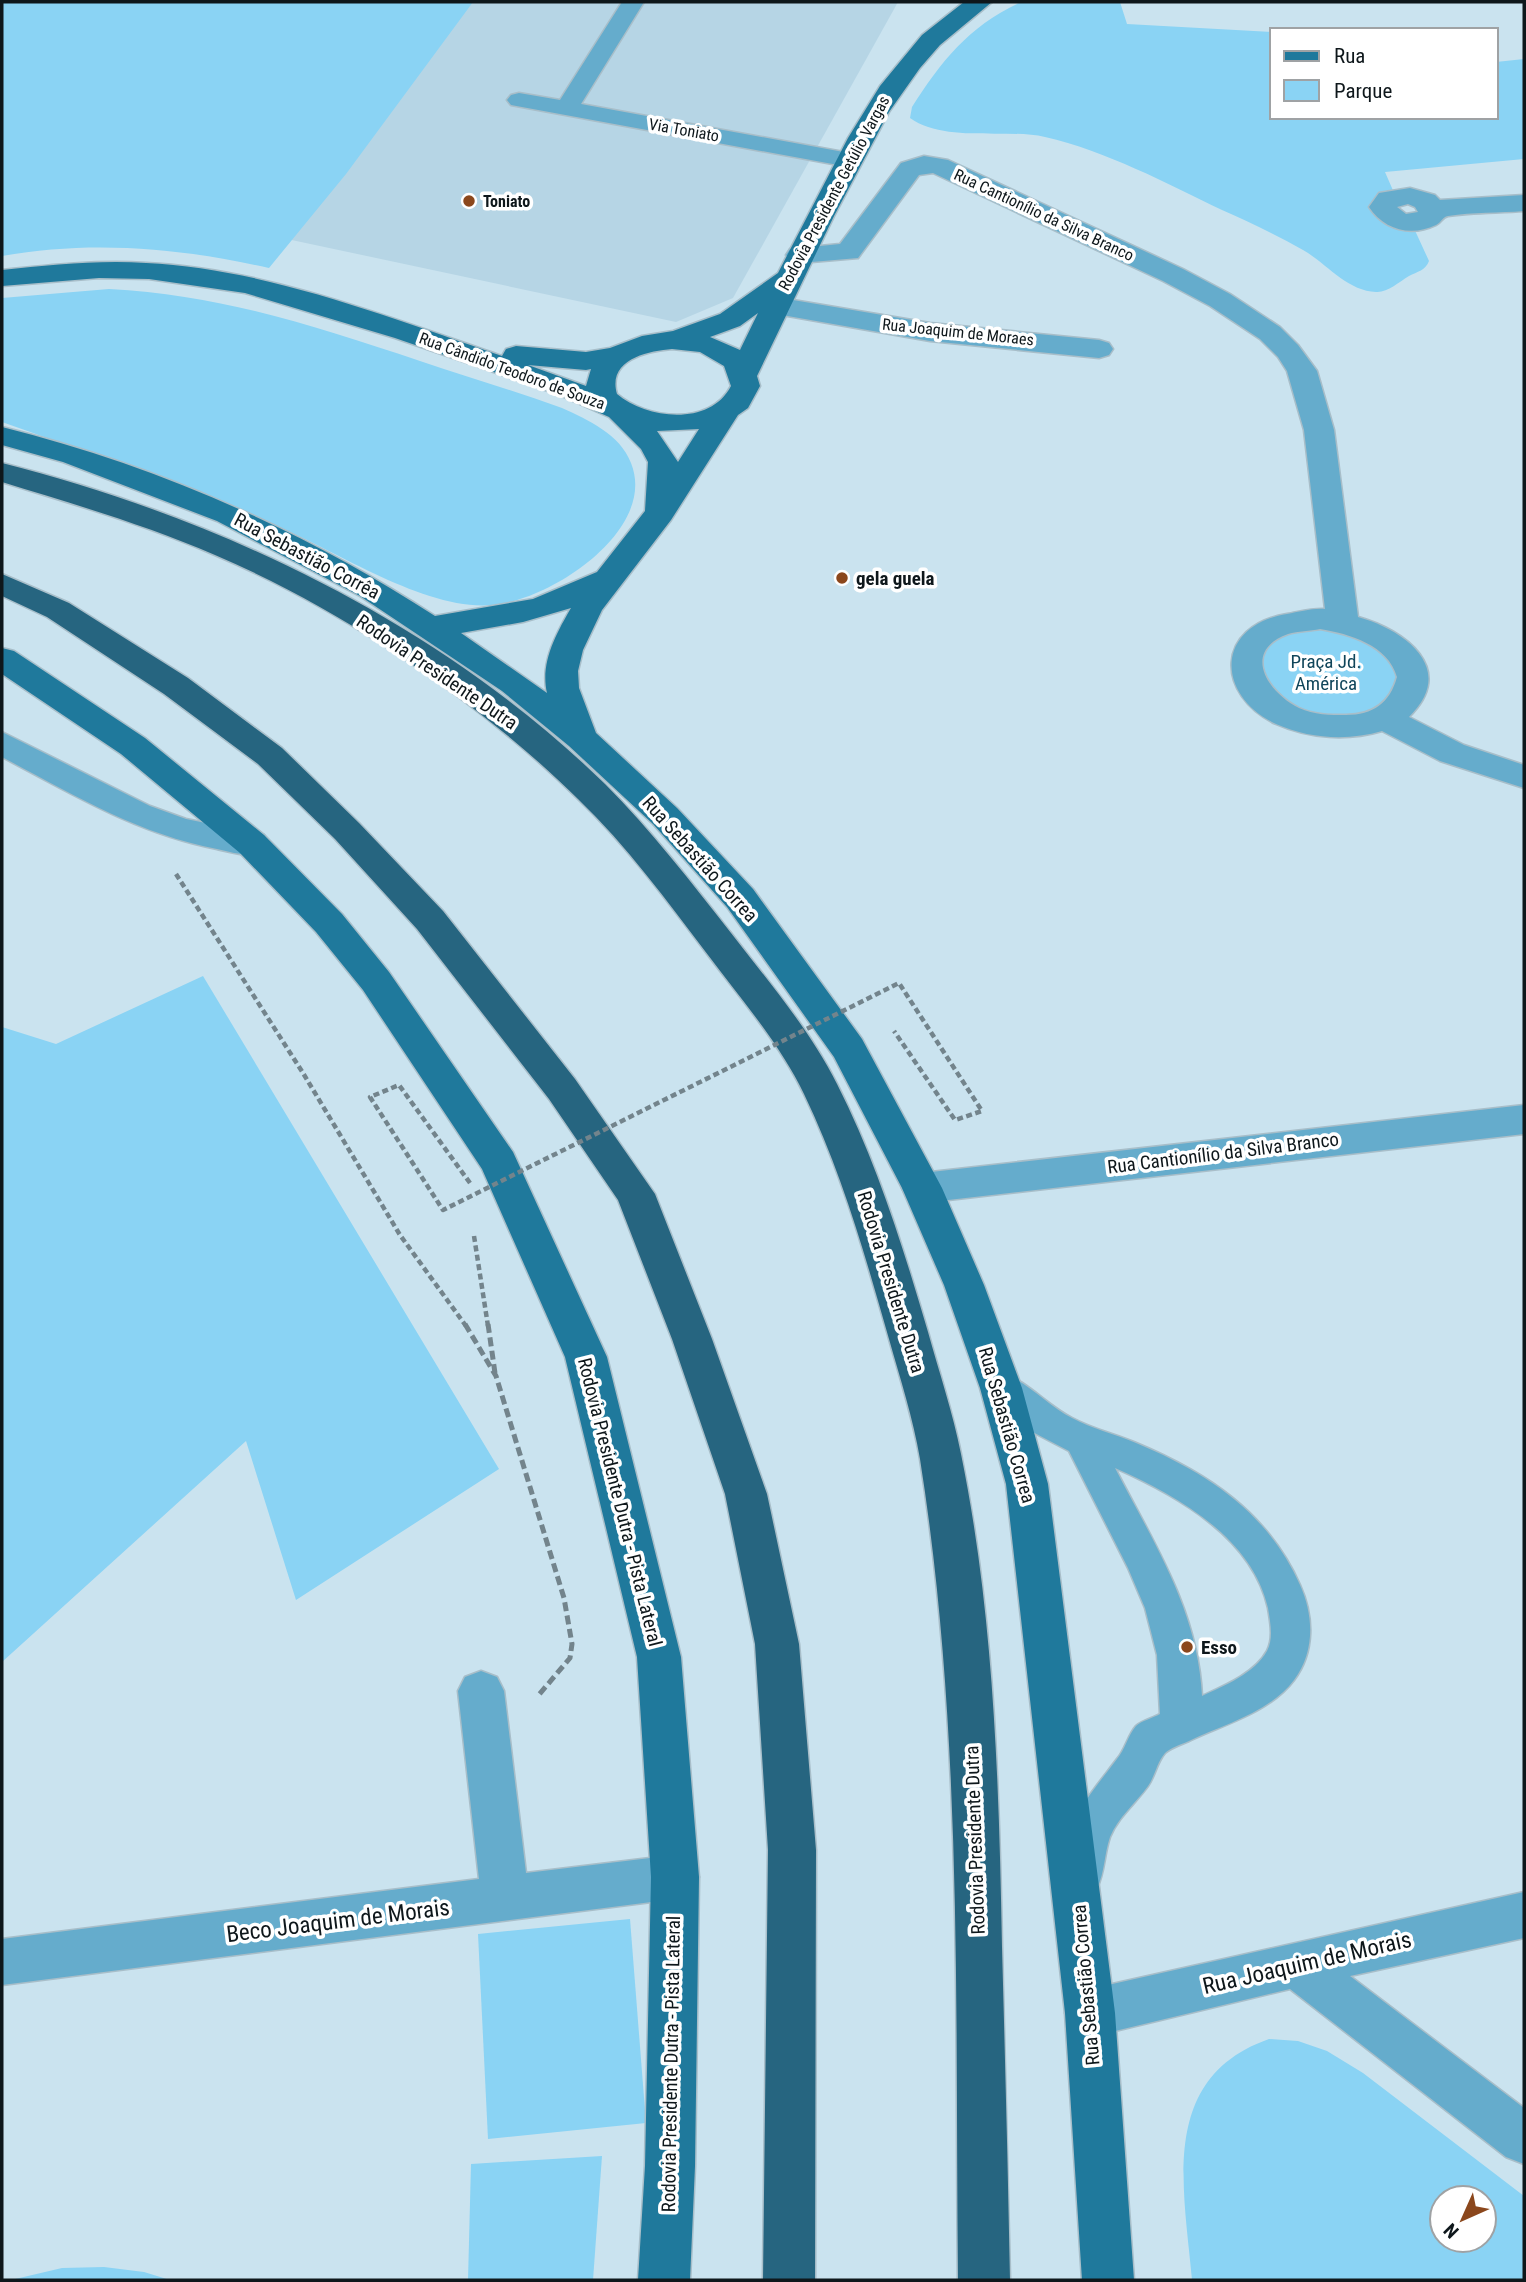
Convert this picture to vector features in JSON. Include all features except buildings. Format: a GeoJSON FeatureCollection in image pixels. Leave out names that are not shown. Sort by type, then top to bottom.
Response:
{"type":"FeatureCollection","features":[{"type":"Feature","properties":{"kind":"highway","name":"Rodovia Presidente Dutra"},"geometry":{"type":"LineString","coordinates":[[2,472],[121,509],[227,548],[318,594],[414,652],[509,718],[592,792],[659,865],[762,999],[819,1085],[872,1208],[924,1390],[940,1452],[964,1621],[976,1818],[984,2280]]}},
{"type":"Feature","properties":{"kind":"highway"},"geometry":{"type":"LineString","coordinates":[[2,584],[58,610],[176,686],[270,756],[347,831],[430,920],[562,1089],[635,1194],[692,1339],[746,1494],[777,1644],[792,1850],[789,2280]]}},
{"type":"Feature","properties":{"kind":"main road","name":"Rodovia Presidente Getúlio Vargas"},"geometry":{"type":"LineString","coordinates":[[743,374],[794,266],[872,116],[927,41],[980,2]]}},
{"type":"Feature","properties":{"kind":"main road"},"geometry":{"type":"LineString","coordinates":[[660,513],[663,462],[654,444],[605,398],[600,382],[604,370],[619,355],[643,344],[673,340],[730,320],[794,266]]}},
{"type":"Feature","properties":{"kind":"main road","name":"Rua Cândido Teodoro de Souza"},"geometry":{"type":"LineString","coordinates":[[2,278],[99,270],[202,277],[248,285],[405,332],[567,388],[619,411]]}},
{"type":"Feature","properties":{"kind":"main road","name":"Rua Cândido Teodoro de Souza"},"geometry":{"type":"LineString","coordinates":[[405,332],[555,360],[597,360],[619,355]]}},
{"type":"Feature","properties":{"kind":"main road"},"geometry":{"type":"LineString","coordinates":[[581,738],[564,689],[562,672],[576,631],[610,578],[660,513],[726,410],[743,391],[743,374],[732,358],[719,350],[673,340]]}},
{"type":"Feature","properties":{"kind":"main road"},"geometry":{"type":"LineString","coordinates":[[619,411],[641,421],[668,425],[704,420],[726,410]]}},
{"type":"Feature","properties":{"kind":"main road","name":"Rua Sebastião Corrêa"},"geometry":{"type":"LineString","coordinates":[[2,436],[74,456],[228,514],[371,589],[432,627],[514,683],[581,738]]}},
{"type":"Feature","properties":{"kind":"main road"},"geometry":{"type":"LineString","coordinates":[[432,627],[504,618],[550,607],[610,578]]}},
{"type":"Feature","properties":{"kind":"main road","name":"Rodovia Presidente Dutra - Pista Lateral"},"geometry":{"type":"LineString","coordinates":[[2,659],[133,746],[252,844],[329,923],[376,981],[499,1163],[586,1357],[659,1657],[675,1877],[670,2166],[664,2280]]}},
{"type":"Feature","properties":{"kind":"main road","name":"Rua Sebastião Correa"},"geometry":{"type":"LineString","coordinates":[[581,738],[665,816],[740,898],[849,1049],[922,1188],[964,1285],[1000,1388],[1027,1484],[1078,1894],[1090,2014],[1108,2280]]}},
{"type":"Feature","properties":{"kind":"street","name":"Rua Cantionílio da Silva Branco"},"geometry":{"type":"LineString","coordinates":[[794,266],[852,249],[904,175],[915,166],[930,165],[946,169],[1173,275],[1220,300],[1270,334],[1288,351],[1302,371],[1319,430],[1342,621]]}},
{"type":"Feature","properties":{"kind":"street"},"geometry":{"type":"LineString","coordinates":[[1433,209],[1524,203]]}},
{"type":"Feature","properties":{"kind":"street","name":"Rua Joaquim de Moraes"},"geometry":{"type":"LineString","coordinates":[[775,306],[930,332],[1099,349]]}},
{"type":"Feature","properties":{"kind":"street"},"geometry":{"type":"LineString","coordinates":[[1299,620],[1342,621],[1368,629],[1388,641],[1403,656],[1412,673],[1411,690],[1402,706],[1386,718],[1345,727],[1299,721],[1262,701],[1248,680],[1245,658],[1251,645],[1263,633],[1299,620]]}},
{"type":"Feature","properties":{"kind":"street"},"geometry":{"type":"LineString","coordinates":[[1386,718],[1410,735],[1458,757],[1524,777]]}},
{"type":"Feature","properties":{"kind":"street"},"geometry":{"type":"LineString","coordinates":[[6,751],[138,814],[180,830],[252,844]]}},
{"type":"Feature","properties":{"kind":"street","name":"Rua Cantionílio da Silva Branco"},"geometry":{"type":"LineString","coordinates":[[922,1188],[1524,1119]]}},
{"type":"Feature","properties":{"kind":"street"},"geometry":{"type":"LineString","coordinates":[[481,1690],[505,1900]]}},
{"type":"Feature","properties":{"kind":"street","name":"Beco Joaquim de Morais"},"geometry":{"type":"LineString","coordinates":[[2,1962],[675,1877]]}},
{"type":"Feature","properties":{"kind":"street","name":"Rua Joaquim de Morais"},"geometry":{"type":"LineString","coordinates":[[1090,2014],[1296,1964],[1524,1915]]}},
{"type":"Feature","properties":{"kind":"street"},"geometry":{"type":"LineString","coordinates":[[1296,1964],[1524,2139]]}},
{"type":"Feature","properties":{"kind":"lane"},"geometry":{"type":"LineString","coordinates":[[567,108],[634,2]]}},
{"type":"Feature","properties":{"kind":"lane","name":"Via Toniato"},"geometry":{"type":"LineString","coordinates":[[519,100],[849,160]]}},
{"type":"Feature","properties":{"kind":"lane"},"geometry":{"type":"LineString","coordinates":[[1000,1388],[1052,1426],[1085,1442],[1122,1454],[1194,1490],[1244,1526],[1271,1564],[1288,1603],[1293,1623],[1290,1647],[1283,1667],[1248,1695],[1150,1739],[1134,1771],[1090,1832],[1078,1894]]}},
{"type":"Feature","properties":{"kind":"lane"},"geometry":{"type":"LineString","coordinates":[[1085,1442],[1093,1467],[1135,1541],[1160,1593],[1180,1666],[1180,1725]]}},
{"type":"Feature","properties":{"kind":"path"},"geometry":{"type":"LineString","coordinates":[[138,814],[303,1073],[400,1235],[465,1324],[496,1376]]}},
{"type":"Feature","properties":{"kind":"path"},"geometry":{"type":"LineString","coordinates":[[472,1209],[470,1183],[399,1085],[370,1097],[443,1210],[899,983],[982,1111],[955,1120],[894,1031]]}},
{"type":"Feature","properties":{"kind":"path"},"geometry":{"type":"LineString","coordinates":[[473,1222],[496,1376],[564,1598],[572,1644],[569,1658],[561,1672],[487,1749]]}},
{"type":"Feature","properties":{"kind":"shaded area"},"geometry":{"type":"Polygon","coordinates":[[[361,2],[898,2],[733,298],[676,322],[170,214],[361,2]]]}},
{"type":"Feature","properties":{"kind":"green space"},"geometry":{"type":"Polygon","coordinates":[[[2,2],[473,2],[346,174],[269,268],[203,255],[136,248],[69,248],[2,256],[2,2]]]}},
{"type":"Feature","properties":{"kind":"green space"},"geometry":{"type":"Polygon","coordinates":[[[1021,2],[1120,2],[1127,24],[1270,32],[1270,119],[1498,119],[1498,62],[1524,59],[1524,159],[1385,172],[1395,195],[1386,198],[1412,224],[1429,261],[1423,269],[1389,289],[1380,292],[1365,290],[1346,282],[1312,255],[1293,244],[1091,151],[1045,137],[940,130],[924,126],[910,118],[912,107],[923,90],[958,46],[1003,11],[1021,2]]]}},
{"type":"Feature","properties":{"kind":"green space"},"geometry":{"type":"Polygon","coordinates":[[[109,289],[190,298],[267,314],[343,336],[562,408],[602,429],[626,453],[631,463],[635,488],[629,513],[614,536],[593,558],[569,576],[542,591],[516,600],[492,605],[466,604],[409,589],[237,509],[2,422],[2,298],[109,289]]]}},
{"type":"Feature","properties":{"kind":"green space","name":"Praça Jd. América"},"geometry":{"type":"Polygon","coordinates":[[[1331,624],[1392,655],[1400,686],[1377,713],[1331,721],[1274,702],[1253,652],[1272,634],[1331,624]]]}},
{"type":"Feature","properties":{"kind":"green space"},"geometry":{"type":"Polygon","coordinates":[[[203,976],[499,1469],[296,1600],[246,1441],[2,1662],[2,1027],[56,1044],[203,976]]]}},
{"type":"Feature","properties":{"kind":"green space"},"geometry":{"type":"Polygon","coordinates":[[[630,1919],[646,2123],[488,2139],[478,1934],[630,1919]]]}},
{"type":"Feature","properties":{"kind":"green space"},"geometry":{"type":"Polygon","coordinates":[[[1269,2039],[1298,2041],[1327,2051],[1363,2073],[1524,2196],[1524,2280],[1192,2280],[1185,2209],[1186,2140],[1194,2108],[1209,2080],[1233,2057],[1269,2039]]]}},
{"type":"Feature","properties":{"kind":"green space"},"geometry":{"type":"Polygon","coordinates":[[[602,2156],[593,2280],[468,2280],[471,2164],[602,2156]]]}},
{"type":"Feature","properties":{"kind":"green space"},"geometry":{"type":"Polygon","coordinates":[[[104,2267],[144,2272],[170,2280],[11,2280],[62,2268],[104,2267]]]}},
{"type":"Feature","properties":{"kind":"place","name":"Toniato"},"geometry":{"type":"Point","coordinates":[469,201]}},
{"type":"Feature","properties":{"kind":"place","name":"gela guela"},"geometry":{"type":"Point","coordinates":[842,578]}},
{"type":"Feature","properties":{"kind":"place","name":"Esso"},"geometry":{"type":"Point","coordinates":[1187,1647]}}]}
